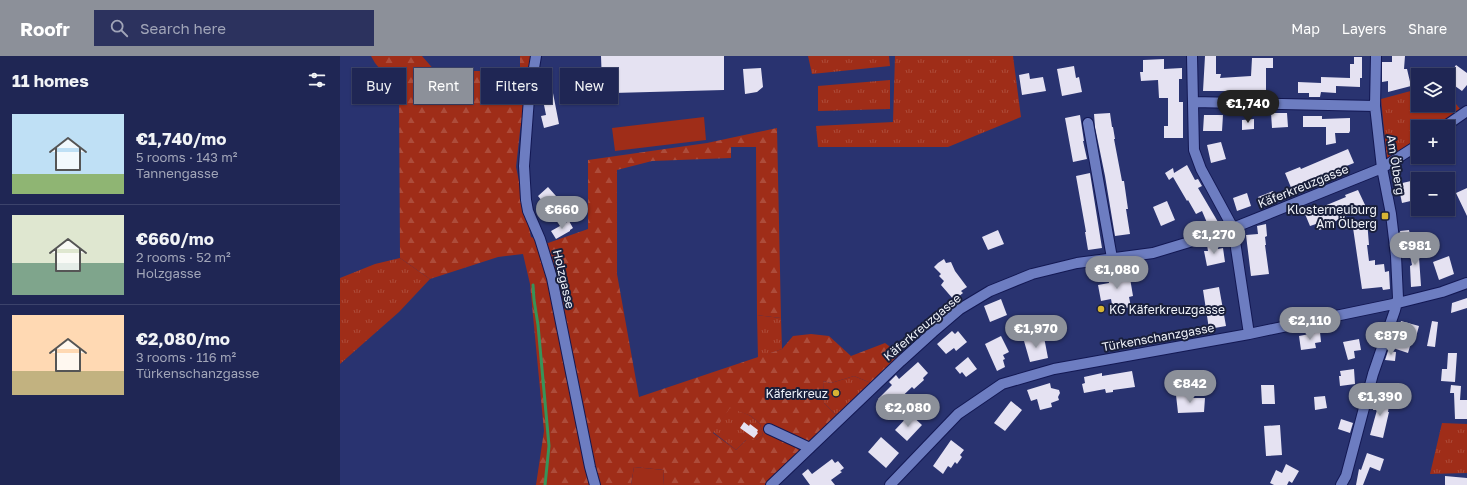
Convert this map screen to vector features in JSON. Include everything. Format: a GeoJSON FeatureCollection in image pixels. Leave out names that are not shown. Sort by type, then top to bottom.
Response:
{"type":"FeatureCollection","features":[{"type":"Feature","properties":{"kind":"street","name":"Holzgasse"},"geometry":{"type":"LineString","coordinates":[[536,56],[529,98],[524,166],[526,200],[528,211],[540,239],[552,278],[585,444],[595,485]]}},
{"type":"Feature","properties":{"kind":"street"},"geometry":{"type":"LineString","coordinates":[[1192,56],[1194,150],[1201,169],[1233,228],[1248,334]]}},
{"type":"Feature","properties":{"kind":"street","name":"Am Ölberg"},"geometry":{"type":"LineString","coordinates":[[1341,485],[1346,476],[1373,374],[1398,303],[1396,256],[1391,214],[1382,168],[1375,106],[1376,56]]}},
{"type":"Feature","properties":{"kind":"street"},"geometry":{"type":"LineString","coordinates":[[1194,102],[1375,106]]}},
{"type":"Feature","properties":{"kind":"street"},"geometry":{"type":"LineString","coordinates":[[1454,120],[1467,111]]}},
{"type":"Feature","properties":{"kind":"street"},"geometry":{"type":"LineString","coordinates":[[1088,123],[1112,258]]}},
{"type":"Feature","properties":{"kind":"street","name":"Käferkreuzgasse"},"geometry":{"type":"LineString","coordinates":[[771,485],[901,361],[960,309],[990,292],[1032,274],[1077,263],[1153,252],[1233,228],[1382,168],[1411,149]]}},
{"type":"Feature","properties":{"kind":"street","name":"Türkenschanzgasse"},"geometry":{"type":"LineString","coordinates":[[890,485],[958,414],[1002,384],[1054,369],[1248,334],[1398,303],[1442,292],[1467,283]]}},
{"type":"Feature","properties":{"kind":"street"},"geometry":{"type":"LineString","coordinates":[[769,429],[810,448]]}},
{"type":"Feature","properties":{"kind":"green space"},"geometry":{"type":"Polygon","coordinates":[[[371,56],[422,56],[432,68],[414,68],[414,104],[473,104],[473,71],[481,71],[481,104],[524,104],[516,167],[531,237],[548,243],[588,229],[588,160],[707,143],[777,128],[781,318],[757,315],[756,147],[731,147],[731,158],[652,161],[617,170],[617,274],[639,397],[782,349],[793,336],[811,334],[829,336],[851,356],[885,343],[901,355],[871,383],[854,376],[831,383],[823,381],[824,403],[837,416],[765,485],[663,485],[664,470],[634,467],[631,485],[536,485],[544,431],[530,284],[523,254],[498,257],[430,279],[400,258],[399,104],[406,104],[406,68],[379,68],[371,56]],[[730,408],[713,433],[736,450],[746,440],[756,440],[763,435],[760,424],[751,416],[730,408]]]}},
{"type":"Feature","properties":{"kind":"green space"},"geometry":{"type":"Polygon","coordinates":[[[520,56],[532,56],[530,68],[512,68],[520,67],[520,56]]]}},
{"type":"Feature","properties":{"kind":"green space"},"geometry":{"type":"Polygon","coordinates":[[[808,56],[889,56],[890,66],[812,74],[808,56]]]}},
{"type":"Feature","properties":{"kind":"green space"},"geometry":{"type":"Polygon","coordinates":[[[895,56],[1013,56],[1021,117],[948,147],[818,147],[816,126],[893,122],[895,56]]]}},
{"type":"Feature","properties":{"kind":"green space"},"geometry":{"type":"Polygon","coordinates":[[[890,80],[890,109],[818,111],[818,86],[890,80]]]}},
{"type":"Feature","properties":{"kind":"green space"},"geometry":{"type":"Polygon","coordinates":[[[1411,91],[1411,112],[1455,112],[1455,103],[1460,109],[1445,120],[1411,120],[1411,144],[1387,160],[1381,99],[1411,91]]]}},
{"type":"Feature","properties":{"kind":"green space"},"geometry":{"type":"Polygon","coordinates":[[[704,117],[706,140],[615,151],[612,128],[704,117]]]}},
{"type":"Feature","properties":{"kind":"green space"},"geometry":{"type":"Polygon","coordinates":[[[400,258],[430,279],[399,312],[340,364],[340,278],[375,264],[400,258]]]}},
{"type":"Feature","properties":{"kind":"green space"},"geometry":{"type":"Polygon","coordinates":[[[757,315],[781,318],[782,349],[758,358],[757,315]]]}},
{"type":"Feature","properties":{"kind":"green space"},"geometry":{"type":"Polygon","coordinates":[[[854,376],[871,383],[837,416],[824,403],[823,381],[831,383],[854,376]]]}},
{"type":"Feature","properties":{"kind":"green space"},"geometry":{"type":"Polygon","coordinates":[[[730,407],[751,416],[760,424],[763,435],[756,440],[746,440],[736,450],[713,432],[730,407]]]}},
{"type":"Feature","properties":{"kind":"green space"},"geometry":{"type":"Polygon","coordinates":[[[1442,423],[1467,424],[1467,473],[1430,474],[1442,423]]]}},
{"type":"Feature","properties":{"kind":"green space"},"geometry":{"type":"Polygon","coordinates":[[[634,467],[664,470],[663,485],[631,485],[634,467]]]}},
{"type":"Feature","properties":{"kind":"building"},"geometry":{"type":"Polygon","coordinates":[[[601,56],[724,56],[724,90],[618,93],[618,68],[601,68],[601,56]]]}},
{"type":"Feature","properties":{"kind":"building"},"geometry":{"type":"Polygon","coordinates":[[[1205,56],[1216,56],[1216,74],[1221,74],[1220,78],[1251,76],[1252,58],[1273,58],[1273,68],[1266,68],[1266,92],[1256,91],[1225,94],[1225,91],[1203,91],[1205,56]]]}},
{"type":"Feature","properties":{"kind":"building"},"geometry":{"type":"Polygon","coordinates":[[[1392,56],[1405,56],[1404,69],[1407,69],[1411,86],[1388,92],[1388,81],[1382,82],[1382,62],[1392,62],[1392,56]]]}},
{"type":"Feature","properties":{"kind":"building"},"geometry":{"type":"Polygon","coordinates":[[[1354,57],[1362,57],[1362,78],[1360,78],[1360,87],[1336,86],[1336,93],[1321,92],[1320,97],[1309,97],[1309,93],[1298,93],[1298,82],[1321,83],[1321,77],[1350,78],[1350,64],[1354,64],[1354,57]]]}},
{"type":"Feature","properties":{"kind":"building"},"geometry":{"type":"Polygon","coordinates":[[[1164,59],[1164,69],[1182,68],[1182,79],[1179,79],[1179,102],[1183,102],[1183,138],[1164,138],[1164,126],[1168,126],[1168,98],[1159,98],[1158,80],[1141,81],[1140,72],[1143,72],[1143,60],[1164,59]]]}},
{"type":"Feature","properties":{"kind":"building"},"geometry":{"type":"Polygon","coordinates":[[[1456,65],[1467,73],[1467,85],[1462,91],[1455,86],[1454,68],[1456,65]]]}},
{"type":"Feature","properties":{"kind":"building"},"geometry":{"type":"Polygon","coordinates":[[[1074,66],[1076,78],[1079,77],[1082,92],[1062,96],[1057,69],[1074,66]]]}},
{"type":"Feature","properties":{"kind":"building"},"geometry":{"type":"Polygon","coordinates":[[[761,68],[763,87],[757,92],[745,94],[743,69],[761,68]]]}},
{"type":"Feature","properties":{"kind":"building"},"geometry":{"type":"Polygon","coordinates":[[[1029,73],[1030,79],[1043,77],[1046,91],[1022,95],[1019,75],[1029,73]]]}},
{"type":"Feature","properties":{"kind":"building"},"geometry":{"type":"Polygon","coordinates":[[[552,88],[559,124],[544,128],[541,116],[546,115],[544,104],[552,104],[552,88]]]}},
{"type":"Feature","properties":{"kind":"building"},"geometry":{"type":"Polygon","coordinates":[[[1110,113],[1122,181],[1124,181],[1130,234],[1115,236],[1095,127],[1094,114],[1110,113]]]}},
{"type":"Feature","properties":{"kind":"building"},"geometry":{"type":"Polygon","coordinates":[[[1271,113],[1287,113],[1288,127],[1272,128],[1271,113]]]}},
{"type":"Feature","properties":{"kind":"building"},"geometry":{"type":"Polygon","coordinates":[[[1080,115],[1087,159],[1073,162],[1065,118],[1080,115]]]}},
{"type":"Feature","properties":{"kind":"building"},"geometry":{"type":"Polygon","coordinates":[[[1204,115],[1223,115],[1222,131],[1203,131],[1204,115]]]}},
{"type":"Feature","properties":{"kind":"building"},"geometry":{"type":"Polygon","coordinates":[[[1303,116],[1322,116],[1322,119],[1350,118],[1350,131],[1349,133],[1335,133],[1336,143],[1326,145],[1326,127],[1303,127],[1303,116]]]}},
{"type":"Feature","properties":{"kind":"building"},"geometry":{"type":"Polygon","coordinates":[[[1254,119],[1254,129],[1242,130],[1242,120],[1254,119]]]}},
{"type":"Feature","properties":{"kind":"building"},"geometry":{"type":"Polygon","coordinates":[[[1221,142],[1226,159],[1211,163],[1207,145],[1221,142]]]}},
{"type":"Feature","properties":{"kind":"building"},"geometry":{"type":"Polygon","coordinates":[[[1348,149],[1354,163],[1306,182],[1307,184],[1292,190],[1285,173],[1300,167],[1301,169],[1348,149]]]}},
{"type":"Feature","properties":{"kind":"building"},"geometry":{"type":"Polygon","coordinates":[[[1187,165],[1195,180],[1198,179],[1202,186],[1198,188],[1218,222],[1208,225],[1202,211],[1196,214],[1173,177],[1169,180],[1165,173],[1173,168],[1174,173],[1187,165]]]}},
{"type":"Feature","properties":{"kind":"building"},"geometry":{"type":"Polygon","coordinates":[[[1090,173],[1102,248],[1088,250],[1076,176],[1090,173]]]}},
{"type":"Feature","properties":{"kind":"building"},"geometry":{"type":"Polygon","coordinates":[[[1411,181],[1411,201],[1402,203],[1398,184],[1411,181]]]}},
{"type":"Feature","properties":{"kind":"building"},"geometry":{"type":"Polygon","coordinates":[[[548,187],[556,196],[551,201],[556,206],[550,211],[538,196],[548,187]]]}},
{"type":"Feature","properties":{"kind":"building"},"geometry":{"type":"Polygon","coordinates":[[[1467,188],[1467,216],[1456,193],[1467,188]]]}},
{"type":"Feature","properties":{"kind":"building"},"geometry":{"type":"Polygon","coordinates":[[[1358,190],[1366,207],[1325,226],[1326,228],[1319,230],[1316,224],[1310,226],[1305,214],[1346,197],[1345,195],[1358,190]]]}},
{"type":"Feature","properties":{"kind":"building"},"geometry":{"type":"Polygon","coordinates":[[[1273,191],[1276,198],[1262,205],[1258,197],[1273,191]]]}},
{"type":"Feature","properties":{"kind":"building"},"geometry":{"type":"Polygon","coordinates":[[[1247,193],[1251,206],[1237,211],[1233,198],[1247,193]]]}},
{"type":"Feature","properties":{"kind":"building"},"geometry":{"type":"Polygon","coordinates":[[[1167,201],[1175,220],[1161,226],[1153,207],[1167,201]]]}},
{"type":"Feature","properties":{"kind":"building"},"geometry":{"type":"Polygon","coordinates":[[[1367,220],[1369,245],[1367,245],[1369,261],[1375,260],[1375,265],[1384,264],[1385,272],[1389,271],[1390,289],[1383,290],[1382,287],[1362,289],[1352,221],[1367,220]]]}},
{"type":"Feature","properties":{"kind":"building"},"geometry":{"type":"Polygon","coordinates":[[[569,221],[573,228],[556,239],[551,231],[569,221]]]}},
{"type":"Feature","properties":{"kind":"building"},"geometry":{"type":"Polygon","coordinates":[[[1266,224],[1267,236],[1265,237],[1265,245],[1269,274],[1251,276],[1246,235],[1258,234],[1257,226],[1266,224]]]}},
{"type":"Feature","properties":{"kind":"building"},"geometry":{"type":"Polygon","coordinates":[[[998,230],[1004,244],[988,250],[982,237],[998,230]]]}},
{"type":"Feature","properties":{"kind":"building"},"geometry":{"type":"Polygon","coordinates":[[[1409,230],[1411,239],[1402,241],[1400,231],[1409,230]]]}},
{"type":"Feature","properties":{"kind":"building"},"geometry":{"type":"Polygon","coordinates":[[[1216,241],[1218,249],[1223,248],[1225,262],[1207,266],[1204,251],[1208,251],[1207,245],[1216,241]]]}},
{"type":"Feature","properties":{"kind":"building"},"geometry":{"type":"Polygon","coordinates":[[[1418,243],[1421,286],[1411,287],[1410,266],[1412,265],[1408,245],[1418,243]]]}},
{"type":"Feature","properties":{"kind":"building"},"geometry":{"type":"Polygon","coordinates":[[[1449,256],[1454,274],[1439,280],[1433,262],[1449,256]]]}},
{"type":"Feature","properties":{"kind":"building"},"geometry":{"type":"Polygon","coordinates":[[[944,259],[946,263],[951,262],[955,271],[967,287],[961,291],[963,293],[954,300],[941,285],[944,281],[939,276],[941,274],[934,267],[944,259]]]}},
{"type":"Feature","properties":{"kind":"building"},"geometry":{"type":"Polygon","coordinates":[[[1123,268],[1125,279],[1130,278],[1133,296],[1129,297],[1131,307],[1113,310],[1111,299],[1101,301],[1098,285],[1109,283],[1107,271],[1123,268]]]}},
{"type":"Feature","properties":{"kind":"building"},"geometry":{"type":"Polygon","coordinates":[[[1219,287],[1226,326],[1209,329],[1203,290],[1219,287]]]}},
{"type":"Feature","properties":{"kind":"building"},"geometry":{"type":"Polygon","coordinates":[[[1467,298],[1467,308],[1451,313],[1452,303],[1467,298]]]}},
{"type":"Feature","properties":{"kind":"building"},"geometry":{"type":"Polygon","coordinates":[[[1001,299],[1007,315],[990,322],[984,306],[1001,299]]]}},
{"type":"Feature","properties":{"kind":"building"},"geometry":{"type":"Polygon","coordinates":[[[1401,321],[1419,326],[1416,337],[1413,336],[1408,353],[1393,348],[1401,321]]]}},
{"type":"Feature","properties":{"kind":"building"},"geometry":{"type":"Polygon","coordinates":[[[1432,321],[1438,322],[1435,347],[1427,346],[1432,321]]]}},
{"type":"Feature","properties":{"kind":"building"},"geometry":{"type":"Polygon","coordinates":[[[952,331],[955,334],[958,331],[967,342],[956,351],[954,348],[946,354],[937,344],[952,331]]]}},
{"type":"Feature","properties":{"kind":"building"},"geometry":{"type":"Polygon","coordinates":[[[1320,332],[1321,342],[1315,343],[1316,348],[1301,350],[1299,336],[1320,332]]]}},
{"type":"Feature","properties":{"kind":"building"},"geometry":{"type":"Polygon","coordinates":[[[1001,336],[1009,352],[1003,355],[1005,359],[1003,360],[1005,367],[997,371],[985,344],[1001,336]]]}},
{"type":"Feature","properties":{"kind":"building"},"geometry":{"type":"Polygon","coordinates":[[[1044,337],[1048,358],[1030,362],[1024,341],[1044,337]]]}},
{"type":"Feature","properties":{"kind":"building"},"geometry":{"type":"Polygon","coordinates":[[[1359,339],[1361,350],[1354,351],[1355,358],[1348,360],[1343,342],[1359,339]]]}},
{"type":"Feature","properties":{"kind":"building"},"geometry":{"type":"Polygon","coordinates":[[[1388,351],[1396,352],[1395,361],[1385,360],[1388,351]]]}},
{"type":"Feature","properties":{"kind":"building"},"geometry":{"type":"Polygon","coordinates":[[[1448,353],[1457,353],[1455,382],[1441,381],[1442,369],[1447,369],[1448,353]]]}},
{"type":"Feature","properties":{"kind":"building"},"geometry":{"type":"Polygon","coordinates":[[[968,357],[977,369],[966,377],[962,372],[960,374],[955,368],[968,357]]]}},
{"type":"Feature","properties":{"kind":"building"},"geometry":{"type":"Polygon","coordinates":[[[918,362],[928,373],[923,378],[924,380],[914,389],[912,387],[888,410],[878,399],[892,385],[889,382],[896,375],[899,379],[918,362]]]}},
{"type":"Feature","properties":{"kind":"building"},"geometry":{"type":"Polygon","coordinates":[[[1354,369],[1355,384],[1340,386],[1340,371],[1354,369]]]}},
{"type":"Feature","properties":{"kind":"building"},"geometry":{"type":"Polygon","coordinates":[[[1132,371],[1135,387],[1113,390],[1113,392],[1106,393],[1105,389],[1084,393],[1082,384],[1085,383],[1084,377],[1102,373],[1102,376],[1132,371]]]}},
{"type":"Feature","properties":{"kind":"building"},"geometry":{"type":"Polygon","coordinates":[[[1050,383],[1051,388],[1059,390],[1059,400],[1051,403],[1052,407],[1040,410],[1037,399],[1031,401],[1027,390],[1050,383]]]}},
{"type":"Feature","properties":{"kind":"building"},"geometry":{"type":"Polygon","coordinates":[[[1261,385],[1274,385],[1275,404],[1262,404],[1261,385]]]}},
{"type":"Feature","properties":{"kind":"building"},"geometry":{"type":"Polygon","coordinates":[[[1451,385],[1461,386],[1460,400],[1467,400],[1467,419],[1455,419],[1454,393],[1450,393],[1451,385]]]}},
{"type":"Feature","properties":{"kind":"building"},"geometry":{"type":"Polygon","coordinates":[[[1188,394],[1188,398],[1205,398],[1204,412],[1178,413],[1176,395],[1188,394]]]}},
{"type":"Feature","properties":{"kind":"building"},"geometry":{"type":"Polygon","coordinates":[[[1325,396],[1327,408],[1315,410],[1314,397],[1325,396]]]}},
{"type":"Feature","properties":{"kind":"building"},"geometry":{"type":"Polygon","coordinates":[[[1376,397],[1390,400],[1383,438],[1370,435],[1377,410],[1373,410],[1376,397]]]}},
{"type":"Feature","properties":{"kind":"building"},"geometry":{"type":"Polygon","coordinates":[[[1011,401],[1022,410],[1005,431],[994,423],[1011,401]]]}},
{"type":"Feature","properties":{"kind":"building"},"geometry":{"type":"Polygon","coordinates":[[[910,414],[922,425],[907,441],[895,430],[910,414]]]}},
{"type":"Feature","properties":{"kind":"building"},"geometry":{"type":"Polygon","coordinates":[[[1341,419],[1353,423],[1350,433],[1338,429],[1341,419]]]}},
{"type":"Feature","properties":{"kind":"building"},"geometry":{"type":"Polygon","coordinates":[[[744,422],[749,426],[750,424],[758,430],[758,433],[754,438],[740,428],[744,422]]]}},
{"type":"Feature","properties":{"kind":"building"},"geometry":{"type":"Polygon","coordinates":[[[1280,425],[1282,455],[1266,456],[1264,426],[1280,425]]]}},
{"type":"Feature","properties":{"kind":"building"},"geometry":{"type":"Polygon","coordinates":[[[881,437],[899,453],[886,468],[868,452],[881,437]]]}},
{"type":"Feature","properties":{"kind":"building"},"geometry":{"type":"Polygon","coordinates":[[[951,440],[964,450],[960,455],[962,457],[957,464],[955,462],[951,468],[948,466],[943,474],[933,466],[951,440]]]}},
{"type":"Feature","properties":{"kind":"building"},"geometry":{"type":"Polygon","coordinates":[[[1367,453],[1384,459],[1380,471],[1370,467],[1363,485],[1356,485],[1359,469],[1361,470],[1367,453]]]}},
{"type":"Feature","properties":{"kind":"building"},"geometry":{"type":"Polygon","coordinates":[[[832,459],[835,463],[838,461],[844,468],[840,471],[842,472],[831,480],[835,485],[810,485],[802,474],[808,469],[812,474],[832,459]]]}},
{"type":"Feature","properties":{"kind":"building"},"geometry":{"type":"Polygon","coordinates":[[[1286,464],[1299,471],[1292,483],[1289,481],[1287,485],[1274,485],[1270,483],[1276,470],[1282,473],[1286,464]]]}},
{"type":"Feature","properties":{"kind":"building"},"geometry":{"type":"Polygon","coordinates":[[[1445,476],[1467,478],[1467,485],[1445,485],[1445,476]]]}},
{"type":"Feature","properties":{"kind":"waterway"},"geometry":{"type":"LineString","coordinates":[[533,285],[549,446],[545,485]]}},
{"type":"Feature","properties":{"kind":"place","name":"Klosterneuburg Am Ölberg"},"geometry":{"type":"Point","coordinates":[1385,216]}},
{"type":"Feature","properties":{"kind":"place","name":"KG Käferkreuzgasse"},"geometry":{"type":"Point","coordinates":[1101,309]}},
{"type":"Feature","properties":{"kind":"place","name":"Käferkreuz"},"geometry":{"type":"Point","coordinates":[836,393]}}]}
